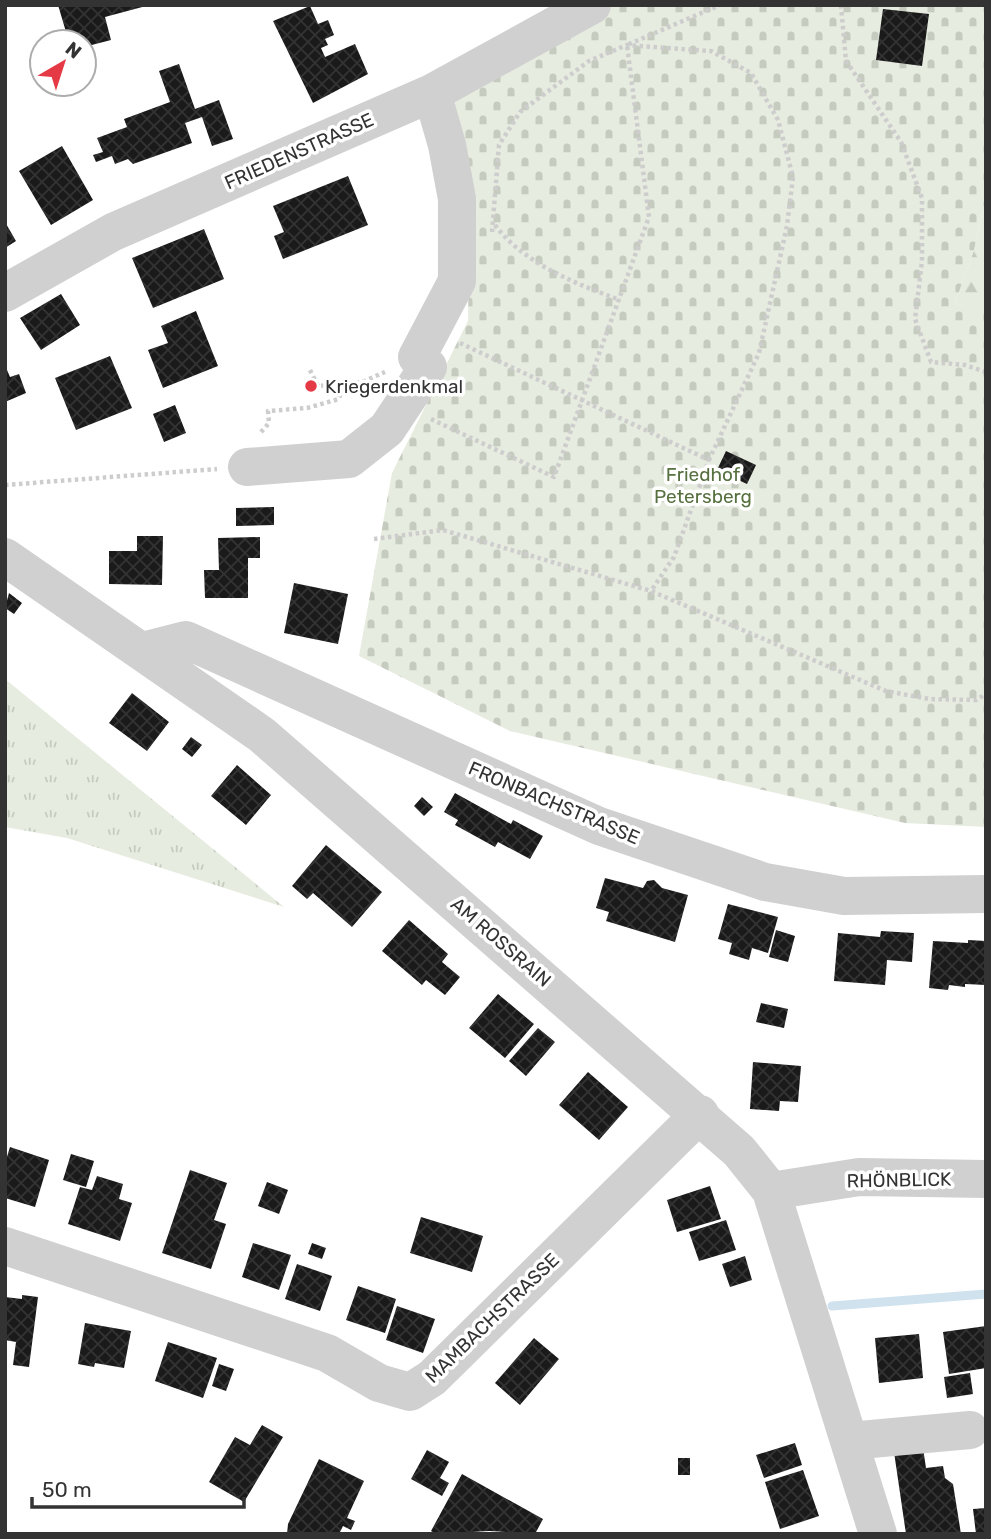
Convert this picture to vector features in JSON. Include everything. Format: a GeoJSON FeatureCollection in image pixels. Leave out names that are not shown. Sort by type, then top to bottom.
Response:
{"type":"FeatureCollection","features":[{"type":"Feature","properties":{"kind":"street","name":"FRIEDENSTRASSE"},"geometry":{"type":"LineString","coordinates":[[5,293],[113,232],[432,93],[592,5]]}},
{"type":"Feature","properties":{"kind":"street"},"geometry":{"type":"LineString","coordinates":[[247,467],[349,459],[387,429],[428,367],[417,357],[457,281],[457,199],[447,145],[432,93]]}},
{"type":"Feature","properties":{"kind":"street","name":"AM ROSSRAIN"},"geometry":{"type":"LineString","coordinates":[[5,557],[262,735],[700,1114],[739,1151],[771,1191],[878,1534]]}},
{"type":"Feature","properties":{"kind":"street","name":"FRONBACHSTRASSE"},"geometry":{"type":"LineString","coordinates":[[143,651],[186,640],[599,826],[765,881],[844,896],[986,894]]}},
{"type":"Feature","properties":{"kind":"street","name":"MAMBACHSTRASSE"},"geometry":{"type":"LineString","coordinates":[[5,1246],[327,1353],[379,1383],[410,1392],[432,1378],[700,1114]]}},
{"type":"Feature","properties":{"kind":"street","name":"RHÖNBLICK"},"geometry":{"type":"LineString","coordinates":[[771,1191],[859,1177],[986,1179]]}},
{"type":"Feature","properties":{"kind":"street"},"geometry":{"type":"LineString","coordinates":[[849,1441],[970,1430]]}},
{"type":"Feature","properties":{"kind":"path"},"geometry":{"type":"LineString","coordinates":[[491,235],[495,225],[499,145],[520,113],[589,61],[720,5]]}},
{"type":"Feature","properties":{"kind":"path"},"geometry":{"type":"LineString","coordinates":[[841,5],[846,61],[901,142],[922,198],[922,261],[915,319],[931,362],[965,366],[986,372]]}},
{"type":"Feature","properties":{"kind":"path"},"geometry":{"type":"LineString","coordinates":[[423,415],[554,477],[649,217],[627,45]]}},
{"type":"Feature","properties":{"kind":"path"},"geometry":{"type":"LineString","coordinates":[[627,45],[710,51],[751,73],[778,120],[793,177],[787,226],[759,353],[709,460],[674,557],[651,592]]}},
{"type":"Feature","properties":{"kind":"path"},"geometry":{"type":"LineString","coordinates":[[495,225],[513,246],[531,257],[582,286],[620,300]]}},
{"type":"Feature","properties":{"kind":"path"},"geometry":{"type":"LineString","coordinates":[[310,370],[318,386],[362,383],[453,340],[709,460]]}},
{"type":"Feature","properties":{"kind":"path"},"geometry":{"type":"LineString","coordinates":[[5,485],[247,467],[246,447],[269,423],[268,411],[307,408],[339,399],[343,386]]}},
{"type":"Feature","properties":{"kind":"path"},"geometry":{"type":"LineString","coordinates":[[374,539],[443,530],[651,592],[886,691],[929,699],[976,701],[986,694]]}},
{"type":"Feature","properties":{"kind":"green space","name":"Friedhof Petersberg"},"geometry":{"type":"Polygon","coordinates":[[[611,5],[986,5],[986,196],[974,250],[955,303],[986,314],[986,827],[905,823],[510,731],[359,656],[392,473],[468,321],[470,189],[445,95],[611,5]]]}},
{"type":"Feature","properties":{"kind":"green space"},"geometry":{"type":"Polygon","coordinates":[[[986,196],[986,315],[955,303],[974,250],[986,196]]]}},
{"type":"Feature","properties":{"kind":"green space"},"geometry":{"type":"Polygon","coordinates":[[[5,679],[284,907],[67,838],[5,827],[5,679]]]}},
{"type":"Feature","properties":{"kind":"building"},"geometry":{"type":"Polygon","coordinates":[[[58,5],[146,5],[105,17],[111,40],[98,43],[98,28],[65,28],[58,5]]]}},
{"type":"Feature","properties":{"kind":"building"},"geometry":{"type":"Polygon","coordinates":[[[310,6],[318,24],[328,20],[334,35],[325,39],[328,45],[321,48],[325,57],[355,44],[368,74],[313,103],[273,21],[310,6]]]}},
{"type":"Feature","properties":{"kind":"building"},"geometry":{"type":"Polygon","coordinates":[[[883,9],[929,14],[922,66],[876,60],[883,9]]]}},
{"type":"Feature","properties":{"kind":"building"},"geometry":{"type":"Polygon","coordinates":[[[179,64],[195,109],[219,100],[233,139],[212,146],[202,117],[185,123],[192,143],[133,164],[128,159],[115,164],[112,156],[96,162],[93,155],[103,152],[97,138],[127,127],[124,119],[170,102],[159,71],[179,64]]]}},
{"type":"Feature","properties":{"kind":"building"},"geometry":{"type":"Polygon","coordinates":[[[62,146],[93,200],[51,225],[19,171],[62,146]]]}},
{"type":"Feature","properties":{"kind":"building"},"geometry":{"type":"Polygon","coordinates":[[[348,176],[368,225],[283,259],[274,236],[284,232],[273,206],[348,176]]]}},
{"type":"Feature","properties":{"kind":"building"},"geometry":{"type":"Polygon","coordinates":[[[5,222],[16,241],[5,248],[5,222]]]}},
{"type":"Feature","properties":{"kind":"building"},"geometry":{"type":"Polygon","coordinates":[[[204,229],[224,279],[153,308],[132,258],[204,229]]]}},
{"type":"Feature","properties":{"kind":"building"},"geometry":{"type":"Polygon","coordinates":[[[61,294],[80,325],[41,350],[20,318],[61,294]]]}},
{"type":"Feature","properties":{"kind":"building"},"geometry":{"type":"Polygon","coordinates":[[[196,311],[218,366],[163,388],[148,350],[168,343],[161,326],[196,311]]]}},
{"type":"Feature","properties":{"kind":"building"},"geometry":{"type":"Polygon","coordinates":[[[110,356],[132,408],[76,430],[55,378],[110,356]]]}},
{"type":"Feature","properties":{"kind":"building"},"geometry":{"type":"Polygon","coordinates":[[[5,365],[10,377],[19,374],[26,393],[5,402],[5,365]]]}},
{"type":"Feature","properties":{"kind":"building"},"geometry":{"type":"Polygon","coordinates":[[[175,405],[186,433],[164,442],[153,414],[175,405]]]}},
{"type":"Feature","properties":{"kind":"building"},"geometry":{"type":"Polygon","coordinates":[[[726,451],[756,465],[747,484],[717,470],[726,451]]]}},
{"type":"Feature","properties":{"kind":"building"},"geometry":{"type":"Polygon","coordinates":[[[274,507],[274,525],[236,526],[236,508],[274,507]]]}},
{"type":"Feature","properties":{"kind":"building"},"geometry":{"type":"Polygon","coordinates":[[[137,536],[163,536],[162,585],[109,584],[109,551],[137,551],[137,536]]]}},
{"type":"Feature","properties":{"kind":"building"},"geometry":{"type":"Polygon","coordinates":[[[260,537],[260,558],[248,558],[248,598],[205,598],[204,570],[219,570],[218,538],[260,537]]]}},
{"type":"Feature","properties":{"kind":"building"},"geometry":{"type":"Polygon","coordinates":[[[294,583],[348,594],[338,644],[284,633],[294,583]]]}},
{"type":"Feature","properties":{"kind":"building"},"geometry":{"type":"Polygon","coordinates":[[[9,593],[22,603],[14,614],[5,608],[9,593]]]}},
{"type":"Feature","properties":{"kind":"building"},"geometry":{"type":"Polygon","coordinates":[[[132,693],[169,722],[147,751],[109,723],[132,693]]]}},
{"type":"Feature","properties":{"kind":"building"},"geometry":{"type":"Polygon","coordinates":[[[191,737],[202,745],[192,757],[182,749],[191,737]]]}},
{"type":"Feature","properties":{"kind":"building"},"geometry":{"type":"Polygon","coordinates":[[[237,765],[271,795],[246,825],[211,796],[237,765]]]}},
{"type":"Feature","properties":{"kind":"building"},"geometry":{"type":"Polygon","coordinates":[[[455,793],[511,824],[513,820],[543,836],[530,859],[498,842],[495,847],[455,825],[458,820],[444,812],[455,793]]]}},
{"type":"Feature","properties":{"kind":"building"},"geometry":{"type":"Polygon","coordinates":[[[422,797],[433,807],[424,816],[414,806],[422,797]]]}},
{"type":"Feature","properties":{"kind":"building"},"geometry":{"type":"Polygon","coordinates":[[[326,845],[382,892],[352,927],[313,893],[307,899],[292,886],[326,845]]]}},
{"type":"Feature","properties":{"kind":"building"},"geometry":{"type":"Polygon","coordinates":[[[605,878],[643,888],[647,881],[654,880],[662,888],[688,895],[675,942],[606,921],[609,912],[596,908],[605,878]]]}},
{"type":"Feature","properties":{"kind":"building"},"geometry":{"type":"Polygon","coordinates":[[[728,904],[778,917],[768,953],[752,948],[749,960],[729,954],[732,943],[718,939],[728,904]]]}},
{"type":"Feature","properties":{"kind":"building"},"geometry":{"type":"Polygon","coordinates":[[[409,920],[448,954],[442,962],[460,977],[445,995],[426,980],[422,985],[382,951],[409,920]]]}},
{"type":"Feature","properties":{"kind":"building"},"geometry":{"type":"Polygon","coordinates":[[[776,930],[795,936],[788,962],[769,957],[776,930]]]}},
{"type":"Feature","properties":{"kind":"building"},"geometry":{"type":"Polygon","coordinates":[[[881,931],[914,933],[912,962],[887,960],[885,985],[834,981],[838,933],[880,937],[881,931]]]}},
{"type":"Feature","properties":{"kind":"building"},"geometry":{"type":"Polygon","coordinates":[[[968,940],[986,941],[986,985],[949,985],[948,990],[929,988],[933,941],[968,943],[968,940]]]}},
{"type":"Feature","properties":{"kind":"building"},"geometry":{"type":"Polygon","coordinates":[[[498,994],[534,1024],[505,1058],[469,1028],[498,994]]]}},
{"type":"Feature","properties":{"kind":"building"},"geometry":{"type":"Polygon","coordinates":[[[761,1003],[788,1009],[784,1028],[756,1022],[761,1003]]]}},
{"type":"Feature","properties":{"kind":"building"},"geometry":{"type":"Polygon","coordinates":[[[538,1028],[555,1042],[526,1076],[509,1061],[538,1028]]]}},
{"type":"Feature","properties":{"kind":"building"},"geometry":{"type":"Polygon","coordinates":[[[753,1062],[801,1066],[798,1102],[780,1101],[779,1111],[750,1109],[753,1062]]]}},
{"type":"Feature","properties":{"kind":"building"},"geometry":{"type":"Polygon","coordinates":[[[588,1072],[628,1107],[599,1140],[559,1105],[588,1072]]]}},
{"type":"Feature","properties":{"kind":"building"},"geometry":{"type":"Polygon","coordinates":[[[10,1147],[49,1160],[35,1207],[5,1198],[5,1163],[10,1147]]]}},
{"type":"Feature","properties":{"kind":"building"},"geometry":{"type":"Polygon","coordinates":[[[71,1154],[94,1161],[86,1187],[63,1180],[71,1154]]]}},
{"type":"Feature","properties":{"kind":"building"},"geometry":{"type":"Polygon","coordinates":[[[190,1170],[227,1183],[214,1220],[226,1224],[211,1269],[162,1253],[190,1170]]]}},
{"type":"Feature","properties":{"kind":"building"},"geometry":{"type":"Polygon","coordinates":[[[97,1176],[123,1184],[119,1199],[132,1203],[120,1241],[68,1224],[80,1187],[92,1190],[97,1176]]]}},
{"type":"Feature","properties":{"kind":"building"},"geometry":{"type":"Polygon","coordinates":[[[267,1182],[288,1190],[279,1214],[258,1206],[267,1182]]]}},
{"type":"Feature","properties":{"kind":"building"},"geometry":{"type":"Polygon","coordinates":[[[710,1186],[721,1219],[677,1232],[667,1200],[710,1186]]]}},
{"type":"Feature","properties":{"kind":"building"},"geometry":{"type":"Polygon","coordinates":[[[421,1217],[483,1236],[472,1272],[410,1253],[421,1217]]]}},
{"type":"Feature","properties":{"kind":"building"},"geometry":{"type":"Polygon","coordinates":[[[726,1220],[736,1250],[699,1261],[689,1232],[726,1220]]]}},
{"type":"Feature","properties":{"kind":"building"},"geometry":{"type":"Polygon","coordinates":[[[253,1243],[291,1255],[279,1290],[242,1277],[253,1243]]]}},
{"type":"Feature","properties":{"kind":"building"},"geometry":{"type":"Polygon","coordinates":[[[312,1243],[326,1248],[322,1259],[308,1254],[312,1243]]]}},
{"type":"Feature","properties":{"kind":"building"},"geometry":{"type":"Polygon","coordinates":[[[745,1256],[752,1280],[730,1287],[722,1264],[745,1256]]]}},
{"type":"Feature","properties":{"kind":"building"},"geometry":{"type":"Polygon","coordinates":[[[297,1264],[332,1276],[320,1311],[285,1299],[297,1264]]]}},
{"type":"Feature","properties":{"kind":"building"},"geometry":{"type":"Polygon","coordinates":[[[358,1286],[396,1299],[385,1333],[346,1320],[358,1286]]]}},
{"type":"Feature","properties":{"kind":"building"},"geometry":{"type":"Polygon","coordinates":[[[22,1295],[38,1297],[29,1367],[13,1365],[16,1342],[5,1340],[5,1297],[22,1299],[22,1295]]]}},
{"type":"Feature","properties":{"kind":"building"},"geometry":{"type":"Polygon","coordinates":[[[397,1306],[435,1319],[423,1353],[386,1340],[397,1306]]]}},
{"type":"Feature","properties":{"kind":"building"},"geometry":{"type":"Polygon","coordinates":[[[85,1323],[131,1331],[124,1368],[95,1363],[94,1367],[78,1364],[85,1323]]]}},
{"type":"Feature","properties":{"kind":"building"},"geometry":{"type":"Polygon","coordinates":[[[986,1326],[986,1368],[949,1374],[943,1332],[986,1326]]]}},
{"type":"Feature","properties":{"kind":"building"},"geometry":{"type":"Polygon","coordinates":[[[919,1334],[923,1378],[879,1383],[875,1338],[919,1334]]]}},
{"type":"Feature","properties":{"kind":"building"},"geometry":{"type":"Polygon","coordinates":[[[534,1338],[559,1359],[520,1405],[495,1383],[534,1338]]]}},
{"type":"Feature","properties":{"kind":"building"},"geometry":{"type":"Polygon","coordinates":[[[168,1342],[217,1358],[203,1398],[155,1381],[168,1342]]]}},
{"type":"Feature","properties":{"kind":"building"},"geometry":{"type":"Polygon","coordinates":[[[219,1364],[234,1369],[226,1391],[212,1386],[219,1364]]]}},
{"type":"Feature","properties":{"kind":"building"},"geometry":{"type":"Polygon","coordinates":[[[970,1373],[973,1394],[947,1398],[944,1377],[970,1373]]]}},
{"type":"Feature","properties":{"kind":"building"},"geometry":{"type":"Polygon","coordinates":[[[262,1425],[283,1437],[244,1502],[209,1482],[235,1437],[250,1445],[262,1425]]]}},
{"type":"Feature","properties":{"kind":"building"},"geometry":{"type":"Polygon","coordinates":[[[795,1443],[802,1465],[764,1478],[756,1455],[795,1443]]]}},
{"type":"Feature","properties":{"kind":"building"},"geometry":{"type":"Polygon","coordinates":[[[923,1448],[926,1468],[943,1466],[945,1478],[953,1484],[961,1534],[906,1534],[894,1452],[923,1448]]]}},
{"type":"Feature","properties":{"kind":"building"},"geometry":{"type":"Polygon","coordinates":[[[427,1450],[449,1462],[440,1478],[449,1483],[442,1496],[411,1479],[427,1450]]]}},
{"type":"Feature","properties":{"kind":"building"},"geometry":{"type":"Polygon","coordinates":[[[678,1458],[690,1458],[690,1475],[678,1475],[678,1458]]]}},
{"type":"Feature","properties":{"kind":"building"},"geometry":{"type":"Polygon","coordinates":[[[319,1459],[364,1481],[347,1518],[355,1521],[351,1530],[343,1526],[339,1534],[287,1534],[288,1524],[319,1459]]]}},
{"type":"Feature","properties":{"kind":"building"},"geometry":{"type":"Polygon","coordinates":[[[803,1470],[819,1516],[780,1529],[765,1482],[803,1470]]]}},
{"type":"Feature","properties":{"kind":"building"},"geometry":{"type":"Polygon","coordinates":[[[462,1474],[543,1519],[535,1534],[489,1531],[436,1534],[431,1531],[462,1474]]]}},
{"type":"Feature","properties":{"kind":"building"},"geometry":{"type":"Polygon","coordinates":[[[986,1508],[986,1534],[976,1534],[973,1509],[986,1508]]]}},
{"type":"Feature","properties":{"kind":"waterway"},"geometry":{"type":"LineString","coordinates":[[832,1306],[986,1294]]}},
{"type":"Feature","properties":{"kind":"place","name":"Kriegerdenkmal"},"geometry":{"type":"Point","coordinates":[311,386]}}]}
